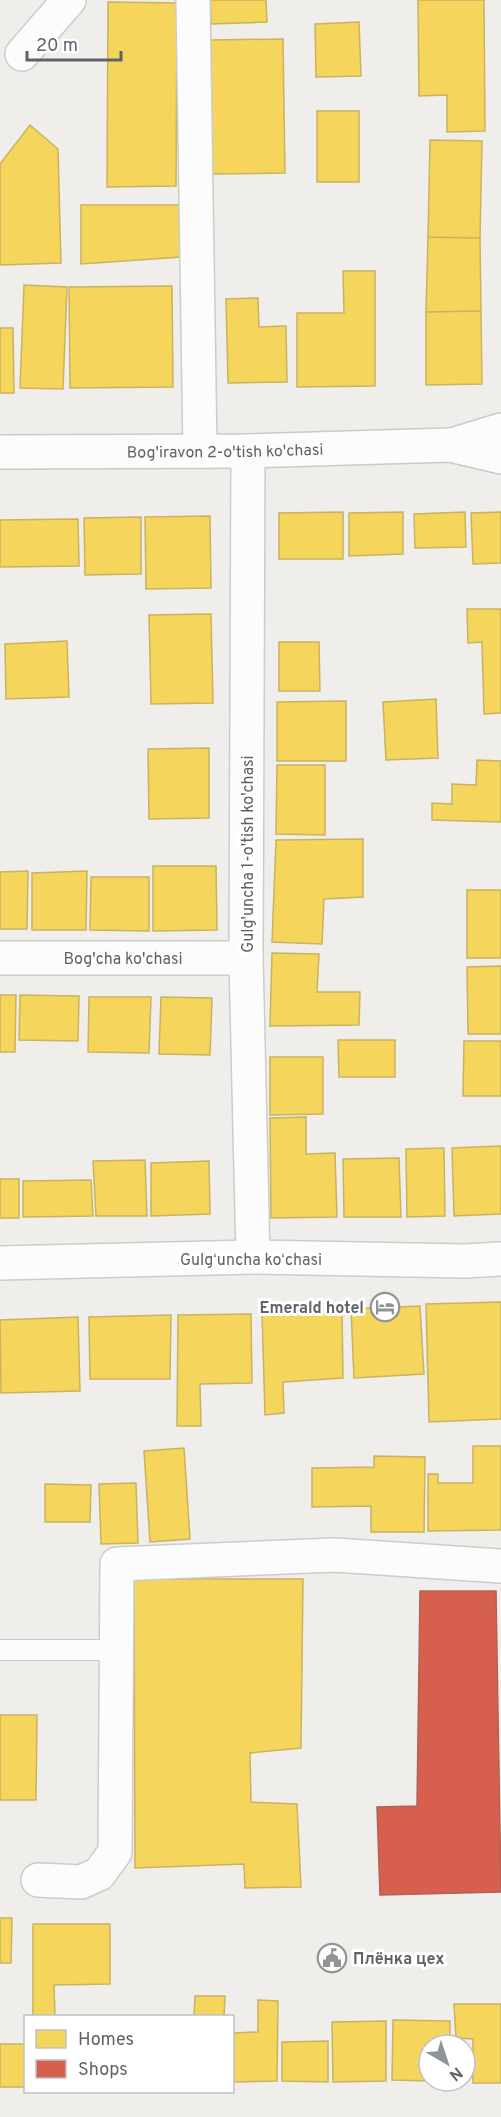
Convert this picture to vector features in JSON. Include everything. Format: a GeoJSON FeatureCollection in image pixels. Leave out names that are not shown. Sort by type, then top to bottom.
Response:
{"type":"FeatureCollection","features":[{"type":"Feature","properties":{"kind":"street"},"geometry":{"type":"LineString","coordinates":[[22,54],[69,0]]}},
{"type":"Feature","properties":{"kind":"street"},"geometry":{"type":"LineString","coordinates":[[193,0],[200,451]]}},
{"type":"Feature","properties":{"kind":"street","name":"Bog'iravon 2-o'tish ko'chasi"},"geometry":{"type":"LineString","coordinates":[[0,452],[248,451],[450,445],[501,430]]}},
{"type":"Feature","properties":{"kind":"street","name":"Bog'iravon 2-o'tish ko'chasi"},"geometry":{"type":"LineString","coordinates":[[450,445],[501,457]]}},
{"type":"Feature","properties":{"kind":"street","name":"Gulg'uncha 1-o'tish ko'chasi"},"geometry":{"type":"LineString","coordinates":[[248,451],[246,958],[253,1257]]}},
{"type":"Feature","properties":{"kind":"street","name":"Bog'cha ko'chasi"},"geometry":{"type":"LineString","coordinates":[[0,958],[246,958]]}},
{"type":"Feature","properties":{"kind":"street","name":"Gulgʻuncha koʻchasi"},"geometry":{"type":"LineString","coordinates":[[0,1263],[253,1257],[465,1261],[501,1259]]}},
{"type":"Feature","properties":{"kind":"street"},"geometry":{"type":"LineString","coordinates":[[38,1880],[81,1882],[99,1874],[115,1852],[117,1564],[335,1555],[501,1566]]}},
{"type":"Feature","properties":{"kind":"lane"},"geometry":{"type":"LineString","coordinates":[[0,1650],[116,1650]]}},
{"type":"Feature","properties":{"kind":"building: Homes"},"geometry":{"type":"Polygon","coordinates":[[[210,0],[266,0],[267,22],[211,24],[210,0]]]}},
{"type":"Feature","properties":{"kind":"building: Homes"},"geometry":{"type":"Polygon","coordinates":[[[418,0],[484,0],[485,131],[447,132],[447,95],[419,96],[418,0]]]}},
{"type":"Feature","properties":{"kind":"building: Homes"},"geometry":{"type":"Polygon","coordinates":[[[108,2],[177,3],[176,186],[107,187],[108,2]]]}},
{"type":"Feature","properties":{"kind":"building: Homes"},"geometry":{"type":"Polygon","coordinates":[[[359,22],[361,76],[316,77],[315,24],[359,22]]]}},
{"type":"Feature","properties":{"kind":"building: Homes"},"geometry":{"type":"Polygon","coordinates":[[[283,39],[285,173],[212,174],[210,40],[283,39]]]}},
{"type":"Feature","properties":{"kind":"building: Homes"},"geometry":{"type":"Polygon","coordinates":[[[317,111],[359,111],[359,182],[317,182],[317,111]]]}},
{"type":"Feature","properties":{"kind":"building: Homes"},"geometry":{"type":"Polygon","coordinates":[[[30,125],[58,149],[61,263],[0,265],[0,164],[30,125]]]}},
{"type":"Feature","properties":{"kind":"building: Homes"},"geometry":{"type":"Polygon","coordinates":[[[430,140],[482,141],[480,238],[428,237],[430,140]]]}},
{"type":"Feature","properties":{"kind":"building: Homes"},"geometry":{"type":"Polygon","coordinates":[[[81,205],[179,205],[181,257],[81,264],[81,205]]]}},
{"type":"Feature","properties":{"kind":"building: Homes"},"geometry":{"type":"Polygon","coordinates":[[[428,237],[480,238],[481,311],[426,312],[428,237]]]}},
{"type":"Feature","properties":{"kind":"building: Homes"},"geometry":{"type":"Polygon","coordinates":[[[343,271],[375,271],[375,386],[297,387],[297,313],[344,313],[343,271]]]}},
{"type":"Feature","properties":{"kind":"building: Homes"},"geometry":{"type":"Polygon","coordinates":[[[24,285],[67,287],[63,389],[20,388],[24,285]]]}},
{"type":"Feature","properties":{"kind":"building: Homes"},"geometry":{"type":"Polygon","coordinates":[[[172,286],[173,387],[70,388],[69,287],[172,286]]]}},
{"type":"Feature","properties":{"kind":"building: Homes"},"geometry":{"type":"Polygon","coordinates":[[[258,298],[259,327],[286,326],[287,382],[228,383],[226,299],[258,298]]]}},
{"type":"Feature","properties":{"kind":"building: Homes"},"geometry":{"type":"Polygon","coordinates":[[[481,311],[482,384],[426,385],[426,312],[481,311]]]}},
{"type":"Feature","properties":{"kind":"building: Homes"},"geometry":{"type":"Polygon","coordinates":[[[0,328],[13,328],[14,393],[0,393],[0,328]]]}},
{"type":"Feature","properties":{"kind":"building: Homes"},"geometry":{"type":"Polygon","coordinates":[[[343,512],[343,559],[279,559],[279,513],[343,512]]]}},
{"type":"Feature","properties":{"kind":"building: Homes"},"geometry":{"type":"Polygon","coordinates":[[[403,512],[403,554],[349,556],[349,513],[403,512]]]}},
{"type":"Feature","properties":{"kind":"building: Homes"},"geometry":{"type":"Polygon","coordinates":[[[465,512],[466,547],[415,548],[414,514],[465,512]]]}},
{"type":"Feature","properties":{"kind":"building: Homes"},"geometry":{"type":"Polygon","coordinates":[[[501,512],[501,563],[473,564],[471,513],[501,512]]]}},
{"type":"Feature","properties":{"kind":"building: Homes"},"geometry":{"type":"Polygon","coordinates":[[[210,516],[211,588],[146,589],[145,517],[210,516]]]}},
{"type":"Feature","properties":{"kind":"building: Homes"},"geometry":{"type":"Polygon","coordinates":[[[141,517],[141,574],[85,575],[84,518],[141,517]]]}},
{"type":"Feature","properties":{"kind":"building: Homes"},"geometry":{"type":"Polygon","coordinates":[[[78,519],[79,566],[0,567],[0,520],[78,519]]]}},
{"type":"Feature","properties":{"kind":"building: Homes"},"geometry":{"type":"Polygon","coordinates":[[[467,609],[501,609],[501,713],[484,714],[482,642],[468,643],[467,609]]]}},
{"type":"Feature","properties":{"kind":"building: Homes"},"geometry":{"type":"Polygon","coordinates":[[[211,614],[213,703],[151,704],[149,615],[211,614]]]}},
{"type":"Feature","properties":{"kind":"building: Homes"},"geometry":{"type":"Polygon","coordinates":[[[67,641],[69,697],[6,699],[5,644],[67,641]]]}},
{"type":"Feature","properties":{"kind":"building: Homes"},"geometry":{"type":"Polygon","coordinates":[[[279,642],[319,642],[320,691],[279,691],[279,642]]]}},
{"type":"Feature","properties":{"kind":"building: Homes"},"geometry":{"type":"Polygon","coordinates":[[[436,699],[438,758],[386,760],[383,702],[436,699]]]}},
{"type":"Feature","properties":{"kind":"building: Homes"},"geometry":{"type":"Polygon","coordinates":[[[346,701],[346,761],[277,761],[277,702],[346,701]]]}},
{"type":"Feature","properties":{"kind":"building: Homes"},"geometry":{"type":"Polygon","coordinates":[[[209,748],[209,818],[149,819],[148,749],[209,748]]]}},
{"type":"Feature","properties":{"kind":"building: Homes"},"geometry":{"type":"Polygon","coordinates":[[[477,760],[501,761],[501,822],[432,820],[432,803],[452,804],[452,784],[476,785],[477,760]]]}},
{"type":"Feature","properties":{"kind":"building: Homes"},"geometry":{"type":"Polygon","coordinates":[[[277,765],[325,765],[325,835],[276,834],[277,765]]]}},
{"type":"Feature","properties":{"kind":"building: Homes"},"geometry":{"type":"Polygon","coordinates":[[[363,839],[363,897],[324,899],[322,944],[272,942],[276,840],[363,839]]]}},
{"type":"Feature","properties":{"kind":"building: Homes"},"geometry":{"type":"Polygon","coordinates":[[[153,866],[216,866],[217,930],[153,931],[153,866]]]}},
{"type":"Feature","properties":{"kind":"building: Homes"},"geometry":{"type":"Polygon","coordinates":[[[28,871],[27,929],[0,929],[0,872],[28,871]]]}},
{"type":"Feature","properties":{"kind":"building: Homes"},"geometry":{"type":"Polygon","coordinates":[[[87,871],[86,930],[32,930],[32,873],[87,871]]]}},
{"type":"Feature","properties":{"kind":"building: Homes"},"geometry":{"type":"Polygon","coordinates":[[[91,877],[149,877],[149,931],[90,930],[91,877]]]}},
{"type":"Feature","properties":{"kind":"building: Homes"},"geometry":{"type":"Polygon","coordinates":[[[467,890],[501,890],[501,958],[467,958],[467,890]]]}},
{"type":"Feature","properties":{"kind":"building: Homes"},"geometry":{"type":"Polygon","coordinates":[[[272,953],[319,954],[317,992],[360,992],[359,1025],[270,1026],[272,953]]]}},
{"type":"Feature","properties":{"kind":"building: Homes"},"geometry":{"type":"Polygon","coordinates":[[[501,966],[501,1034],[468,1034],[467,967],[501,966]]]}},
{"type":"Feature","properties":{"kind":"building: Homes"},"geometry":{"type":"Polygon","coordinates":[[[0,995],[16,995],[15,1052],[0,1052],[0,995]]]}},
{"type":"Feature","properties":{"kind":"building: Homes"},"geometry":{"type":"Polygon","coordinates":[[[20,995],[79,996],[78,1041],[19,1040],[20,995]]]}},
{"type":"Feature","properties":{"kind":"building: Homes"},"geometry":{"type":"Polygon","coordinates":[[[89,997],[151,997],[149,1053],[88,1052],[89,997]]]}},
{"type":"Feature","properties":{"kind":"building: Homes"},"geometry":{"type":"Polygon","coordinates":[[[161,997],[212,998],[210,1055],[159,1054],[161,997]]]}},
{"type":"Feature","properties":{"kind":"building: Homes"},"geometry":{"type":"Polygon","coordinates":[[[338,1040],[395,1040],[395,1077],[339,1077],[338,1040]]]}},
{"type":"Feature","properties":{"kind":"building: Homes"},"geometry":{"type":"Polygon","coordinates":[[[464,1041],[501,1041],[501,1096],[463,1096],[464,1041]]]}},
{"type":"Feature","properties":{"kind":"building: Homes"},"geometry":{"type":"Polygon","coordinates":[[[270,1057],[323,1057],[323,1114],[270,1115],[270,1057]]]}},
{"type":"Feature","properties":{"kind":"building: Homes"},"geometry":{"type":"Polygon","coordinates":[[[306,1117],[306,1154],[335,1153],[337,1217],[271,1218],[270,1118],[306,1117]]]}},
{"type":"Feature","properties":{"kind":"building: Homes"},"geometry":{"type":"Polygon","coordinates":[[[501,1146],[501,1214],[454,1216],[452,1148],[501,1146]]]}},
{"type":"Feature","properties":{"kind":"building: Homes"},"geometry":{"type":"Polygon","coordinates":[[[444,1148],[445,1216],[407,1217],[406,1149],[444,1148]]]}},
{"type":"Feature","properties":{"kind":"building: Homes"},"geometry":{"type":"Polygon","coordinates":[[[399,1158],[401,1217],[344,1217],[343,1159],[399,1158]]]}},
{"type":"Feature","properties":{"kind":"building: Homes"},"geometry":{"type":"Polygon","coordinates":[[[145,1160],[147,1216],[96,1216],[93,1161],[145,1160]]]}},
{"type":"Feature","properties":{"kind":"building: Homes"},"geometry":{"type":"Polygon","coordinates":[[[209,1161],[210,1214],[151,1216],[151,1163],[209,1161]]]}},
{"type":"Feature","properties":{"kind":"building: Homes"},"geometry":{"type":"Polygon","coordinates":[[[0,1179],[19,1179],[19,1218],[0,1218],[0,1179]]]}},
{"type":"Feature","properties":{"kind":"building: Homes"},"geometry":{"type":"Polygon","coordinates":[[[91,1180],[93,1216],[23,1217],[23,1181],[91,1180]]]}},
{"type":"Feature","properties":{"kind":"building: Homes"},"geometry":{"type":"Polygon","coordinates":[[[501,1302],[501,1419],[429,1422],[426,1304],[501,1302]]]}},
{"type":"Feature","properties":{"kind":"building: Homes"},"geometry":{"type":"Polygon","coordinates":[[[420,1306],[424,1374],[354,1378],[351,1309],[420,1306]]]}},
{"type":"Feature","properties":{"kind":"building: Homes"},"geometry":{"type":"Polygon","coordinates":[[[342,1310],[343,1378],[283,1382],[284,1413],[265,1415],[262,1314],[342,1310]]]}},
{"type":"Feature","properties":{"kind":"building: Homes"},"geometry":{"type":"Polygon","coordinates":[[[251,1314],[252,1383],[200,1384],[201,1426],[177,1426],[178,1315],[251,1314]]]}},
{"type":"Feature","properties":{"kind":"building: Homes"},"geometry":{"type":"Polygon","coordinates":[[[171,1315],[170,1379],[90,1379],[89,1317],[171,1315]]]}},
{"type":"Feature","properties":{"kind":"building: Homes"},"geometry":{"type":"Polygon","coordinates":[[[78,1317],[80,1391],[1,1393],[0,1320],[78,1317]]]}},
{"type":"Feature","properties":{"kind":"building: Homes"},"geometry":{"type":"Polygon","coordinates":[[[473,1446],[501,1446],[501,1530],[428,1531],[428,1474],[438,1474],[438,1483],[473,1483],[473,1446]]]}},
{"type":"Feature","properties":{"kind":"building: Homes"},"geometry":{"type":"Polygon","coordinates":[[[184,1448],[190,1539],[150,1542],[144,1451],[184,1448]]]}},
{"type":"Feature","properties":{"kind":"building: Homes"},"geometry":{"type":"Polygon","coordinates":[[[374,1456],[425,1457],[424,1532],[371,1532],[371,1506],[312,1507],[312,1468],[374,1467],[374,1456]]]}},
{"type":"Feature","properties":{"kind":"building: Homes"},"geometry":{"type":"Polygon","coordinates":[[[136,1483],[138,1543],[101,1544],[99,1484],[136,1483]]]}},
{"type":"Feature","properties":{"kind":"building: Homes"},"geometry":{"type":"Polygon","coordinates":[[[45,1484],[91,1485],[90,1522],[45,1522],[45,1484]]]}},
{"type":"Feature","properties":{"kind":"building: Homes"},"geometry":{"type":"Polygon","coordinates":[[[134,1579],[303,1579],[301,1748],[250,1753],[251,1802],[297,1804],[301,1887],[245,1888],[244,1864],[135,1868],[134,1579]]]}},
{"type":"Feature","properties":{"kind":"building: Homes"},"geometry":{"type":"Polygon","coordinates":[[[0,1715],[37,1715],[36,1800],[0,1800],[0,1715]]]}},
{"type":"Feature","properties":{"kind":"building: Homes"},"geometry":{"type":"Polygon","coordinates":[[[0,1918],[12,1918],[11,1963],[0,1963],[0,1918]]]}},
{"type":"Feature","properties":{"kind":"building: Homes"},"geometry":{"type":"Polygon","coordinates":[[[33,1924],[110,1924],[110,1984],[54,1985],[55,2015],[33,2015],[33,1924]]]}},
{"type":"Feature","properties":{"kind":"building: Homes"},"geometry":{"type":"Polygon","coordinates":[[[195,1996],[225,1996],[224,2015],[194,2015],[195,1996]]]}},
{"type":"Feature","properties":{"kind":"building: Homes"},"geometry":{"type":"Polygon","coordinates":[[[258,2000],[278,2001],[277,2081],[234,2082],[234,2033],[258,2032],[258,2000]]]}},
{"type":"Feature","properties":{"kind":"building: Homes"},"geometry":{"type":"Polygon","coordinates":[[[454,2004],[501,2004],[501,2083],[477,2083],[477,2033],[456,2033],[454,2004]]]}},
{"type":"Feature","properties":{"kind":"building: Homes"},"geometry":{"type":"Polygon","coordinates":[[[393,2020],[450,2021],[450,2033],[417,2033],[417,2081],[392,2080],[393,2020]]]}},
{"type":"Feature","properties":{"kind":"building: Homes"},"geometry":{"type":"Polygon","coordinates":[[[386,2021],[386,2081],[333,2082],[332,2022],[386,2021]]]}},
{"type":"Feature","properties":{"kind":"building: Homes"},"geometry":{"type":"Polygon","coordinates":[[[328,2041],[328,2082],[282,2081],[282,2042],[328,2041]]]}},
{"type":"Feature","properties":{"kind":"building: Homes"},"geometry":{"type":"Polygon","coordinates":[[[0,2044],[24,2044],[24,2087],[0,2087],[0,2044]]]}},
{"type":"Feature","properties":{"kind":"building: Shops"},"geometry":{"type":"Polygon","coordinates":[[[420,1591],[496,1591],[501,1892],[380,1895],[377,1807],[417,1806],[420,1591]]]}},
{"type":"Feature","properties":{"kind":"place","name":"Emerald hotel"},"geometry":{"type":"Point","coordinates":[385,1307]}},
{"type":"Feature","properties":{"kind":"place","name":"Плёнка цех"},"geometry":{"type":"Point","coordinates":[332,1958]}}]}
